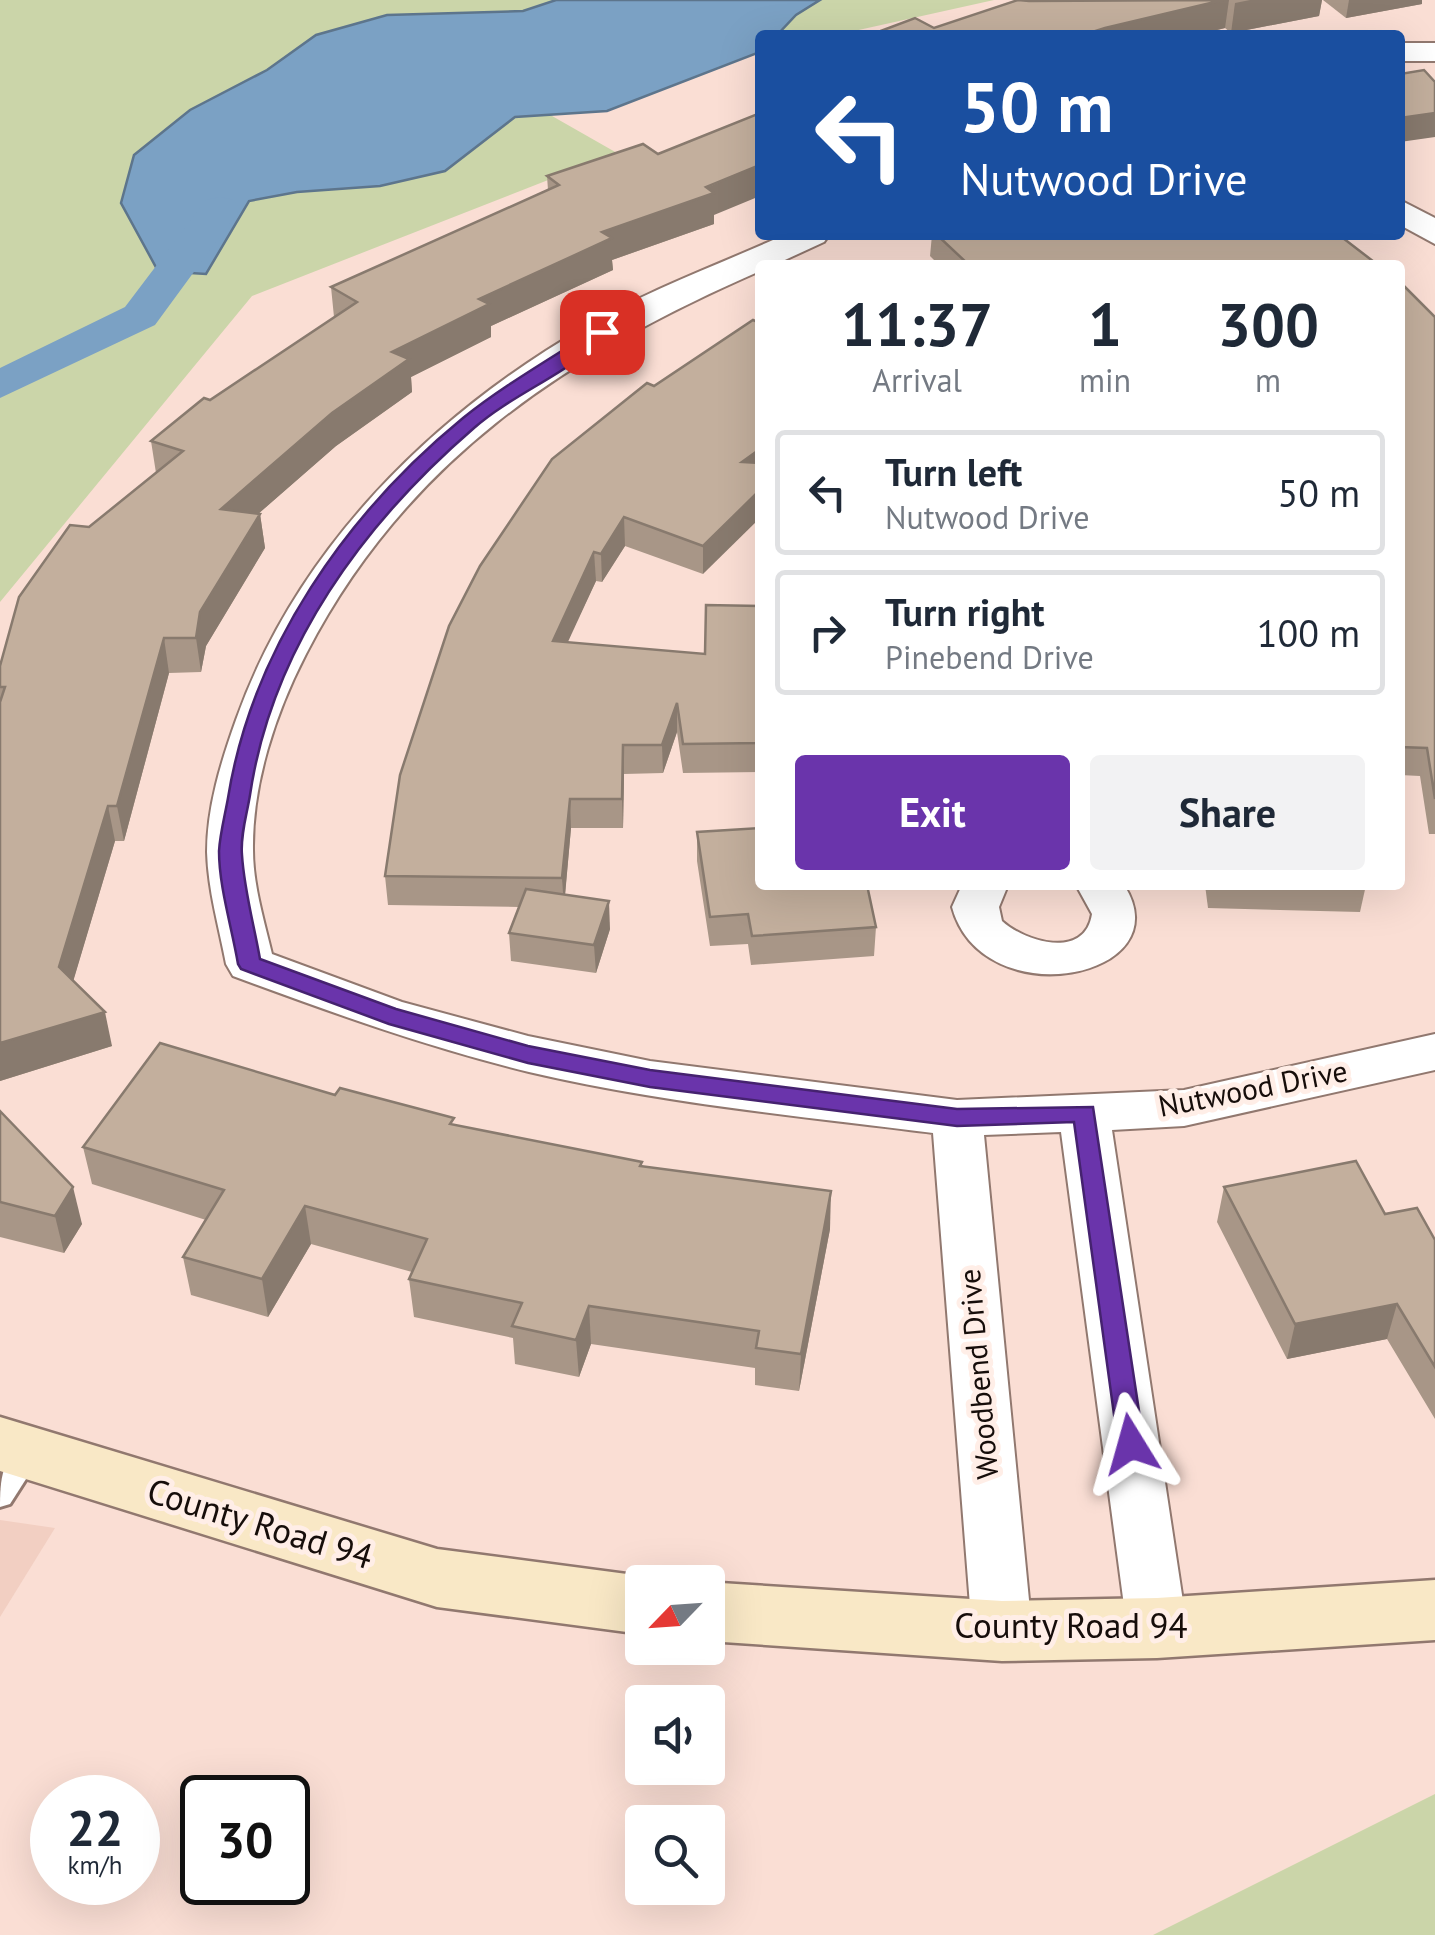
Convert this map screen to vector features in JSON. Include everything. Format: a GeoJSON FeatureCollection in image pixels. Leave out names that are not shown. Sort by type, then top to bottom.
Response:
{"type":"FeatureCollection","features":[{"type":"Feature","properties":{"kind":"street"},"geometry":{"type":"LineString","coordinates":[[1405,52],[1435,52]]}},
{"type":"Feature","properties":{"kind":"street"},"geometry":{"type":"LineString","coordinates":[[1405,213],[1435,234]]}},
{"type":"Feature","properties":{"kind":"street","name":"Nutwood Drive"},"geometry":{"type":"LineString","coordinates":[[773,260],[797,250]]}},
{"type":"Feature","properties":{"kind":"street","name":"Nutwood Drive"},"geometry":{"type":"LineString","coordinates":[[755,268],[602,332],[539,371],[470,421],[393,494],[340,558],[282,658],[264,698],[244,767],[230,852],[250,964],[389,1016],[528,1054],[650,1079],[957,1118],[1184,1108],[1435,1052]]}},
{"type":"Feature","properties":{"kind":"street"},"geometry":{"type":"LineString","coordinates":[[983,890],[975,906],[979,925],[1005,948],[1045,960],[1084,954],[1110,934],[1116,916],[1111,898],[1104,890]]}},
{"type":"Feature","properties":{"kind":"street"},"geometry":{"type":"LineString","coordinates":[[1084,1113],[1157,1628]]}},
{"type":"Feature","properties":{"kind":"street","name":"Woodbend Drive"},"geometry":{"type":"LineString","coordinates":[[957,1118],[1002,1631]]}},
{"type":"Feature","properties":{"kind":"street","name":"County Road 94"},"geometry":{"type":"LineString","coordinates":[[10,1465],[437,1578],[625,1603]]}},
{"type":"Feature","properties":{"kind":"street","name":"County Road 94"},"geometry":{"type":"LineString","coordinates":[[725,1612],[1002,1631],[1157,1628],[1435,1610]]}},
{"type":"Feature","properties":{"kind":"shaded area"},"geometry":{"type":"Polygon","coordinates":[[[0,1520],[55,1528],[0,1617],[0,1520]]]}},
{"type":"Feature","properties":{"kind":"green space"},"geometry":{"type":"Polygon","coordinates":[[[0,0],[994,0],[859,30],[755,30],[755,37],[531,104],[617,153],[252,296],[0,602],[0,0]]]}},
{"type":"Feature","properties":{"kind":"green space"},"geometry":{"type":"Polygon","coordinates":[[[1435,1794],[1435,1935],[1153,1935],[1435,1794]]]}},
{"type":"Feature","properties":{"kind":"water"},"geometry":{"type":"Polygon","coordinates":[[[556,0],[820,0],[796,15],[782,30],[755,30],[755,54],[607,111],[515,117],[445,171],[380,186],[297,192],[249,201],[206,274],[158,271],[121,203],[134,155],[190,110],[267,70],[316,35],[387,15],[523,11],[556,0]]]}},
{"type":"Feature","properties":{"kind":"building"},"geometry":{"type":"Polygon","coordinates":[[[1018,0],[1223,0],[1099,30],[883,30],[915,18],[934,28],[1018,0]]]}},
{"type":"Feature","properties":{"kind":"building"},"geometry":{"type":"Polygon","coordinates":[[[1424,70],[1435,82],[1435,113],[1405,117],[1405,73],[1424,70]]]}},
{"type":"Feature","properties":{"kind":"building"},"geometry":{"type":"Polygon","coordinates":[[[755,115],[755,167],[706,187],[714,193],[602,232],[612,238],[479,299],[489,304],[392,352],[409,359],[332,413],[221,509],[260,514],[200,612],[196,638],[164,638],[117,806],[108,806],[59,967],[105,1012],[0,1043],[0,702],[5,687],[0,687],[0,666],[19,597],[70,525],[89,527],[183,451],[151,441],[204,398],[210,400],[357,302],[331,287],[559,185],[547,176],[643,144],[658,154],[755,115]]]}},
{"type":"Feature","properties":{"kind":"building"},"geometry":{"type":"Polygon","coordinates":[[[942,240],[1346,240],[1372,260],[964,260],[942,240]]]}},
{"type":"Feature","properties":{"kind":"building"},"geometry":{"type":"Polygon","coordinates":[[[1405,287],[1435,317],[1435,799],[1427,748],[1405,747],[1405,287]]]}},
{"type":"Feature","properties":{"kind":"building"},"geometry":{"type":"Polygon","coordinates":[[[755,321],[755,453],[742,462],[755,463],[755,495],[703,546],[624,517],[601,554],[594,552],[553,641],[705,654],[706,605],[755,606],[755,743],[683,744],[677,703],[662,745],[623,745],[622,799],[570,799],[562,878],[385,876],[400,775],[449,626],[480,566],[552,459],[647,383],[654,386],[755,321]]]}},
{"type":"Feature","properties":{"kind":"building"},"geometry":{"type":"Polygon","coordinates":[[[755,828],[755,890],[868,890],[876,927],[752,936],[748,914],[710,917],[697,832],[755,828]]]}},
{"type":"Feature","properties":{"kind":"building"},"geometry":{"type":"Polygon","coordinates":[[[526,889],[609,901],[594,945],[509,933],[526,889]]]}},
{"type":"Feature","properties":{"kind":"building"},"geometry":{"type":"Polygon","coordinates":[[[160,1043],[335,1095],[340,1088],[454,1118],[450,1124],[642,1162],[640,1166],[831,1191],[801,1354],[756,1348],[759,1331],[589,1306],[576,1340],[512,1326],[522,1303],[409,1279],[427,1239],[305,1206],[262,1279],[183,1257],[224,1190],[83,1147],[160,1043]]]}},
{"type":"Feature","properties":{"kind":"building"},"geometry":{"type":"Polygon","coordinates":[[[0,1111],[73,1187],[55,1216],[0,1202],[0,1111]]]}},
{"type":"Feature","properties":{"kind":"building"},"geometry":{"type":"Polygon","coordinates":[[[1356,1161],[1385,1214],[1417,1208],[1435,1240],[1435,1367],[1397,1304],[1295,1324],[1224,1187],[1356,1161]]]}},
{"type":"Feature","properties":{"kind":"waterway"},"geometry":{"type":"LineString","coordinates":[[0,385],[140,316],[220,209]]}},
{"type":"Feature","properties":{"kind":"route"},"geometry":{"type":"LineString","coordinates":[[602,332],[470,421],[393,494],[340,558],[300,621],[264,698],[244,767],[230,852],[250,964],[389,1016],[528,1054],[650,1079],[957,1118],[1084,1113],[1131,1444]]}}]}
